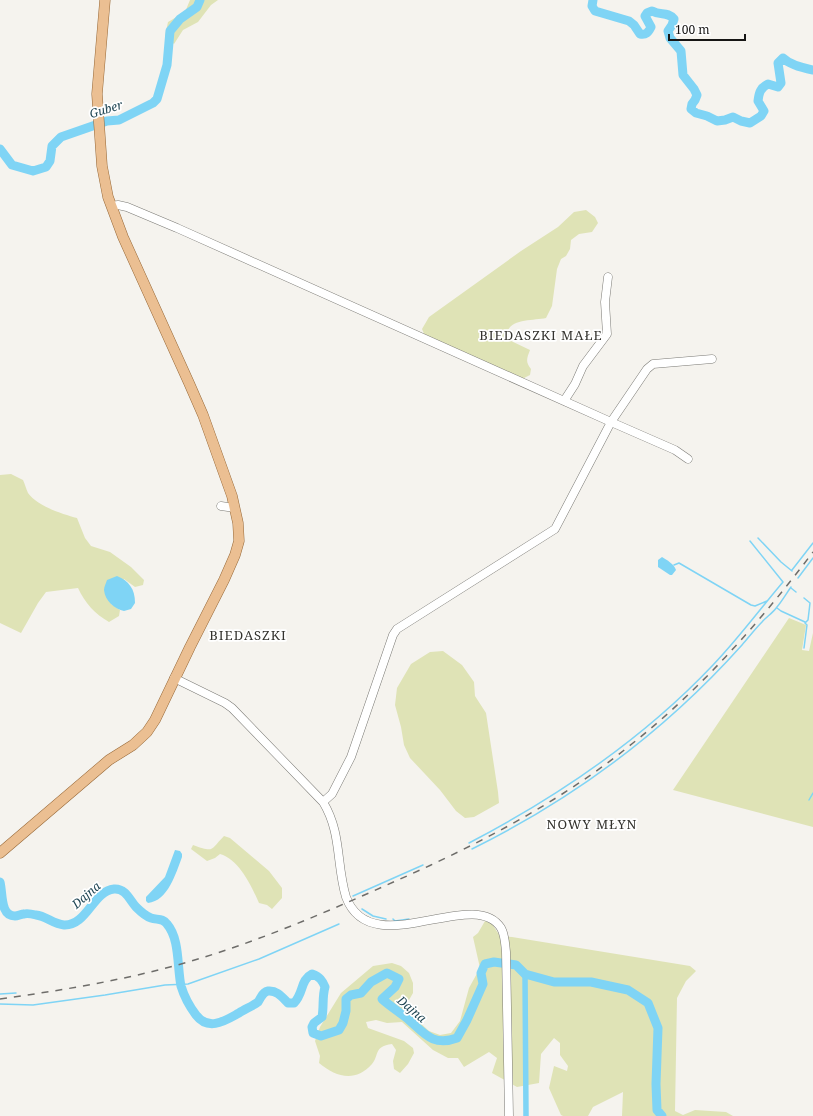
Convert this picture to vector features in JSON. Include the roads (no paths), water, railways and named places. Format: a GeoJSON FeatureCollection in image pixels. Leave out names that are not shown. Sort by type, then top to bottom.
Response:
{"type":"FeatureCollection","features":[{"type":"Feature","properties":{"kind":"main road"},"geometry":{"type":"LineString","coordinates":[[0,853],[109,760],[134,745],[143,737],[155,720],[174,678],[235,555],[239,534],[235,508],[197,401],[127,247],[111,206],[103,171],[98,116],[98,79],[105,0]]}},
{"type":"Feature","properties":{"kind":"street"},"geometry":{"type":"LineString","coordinates":[[111,206],[118,205],[127,207],[170,225],[675,450],[688,459]]}},
{"type":"Feature","properties":{"kind":"street"},"geometry":{"type":"LineString","coordinates":[[564,401],[584,366],[606,334],[605,302],[608,277]]}},
{"type":"Feature","properties":{"kind":"street"},"geometry":{"type":"LineString","coordinates":[[323,802],[332,794],[351,757],[396,629],[555,529],[611,422],[646,369],[653,364],[712,359]]}},
{"type":"Feature","properties":{"kind":"street"},"geometry":{"type":"LineString","coordinates":[[221,506],[235,508]]}},
{"type":"Feature","properties":{"kind":"street"},"geometry":{"type":"LineString","coordinates":[[174,678],[225,703],[232,708],[323,802],[330,813],[334,825],[345,894],[351,907],[360,917],[374,924],[387,926],[472,914],[489,918],[498,924],[505,937],[508,976],[509,1116]]}},
{"type":"Feature","properties":{"kind":"water"},"geometry":{"type":"Polygon","coordinates":[[[662,557],[674,566],[676,570],[672,575],[658,567],[658,560],[662,557]]]}},
{"type":"Feature","properties":{"kind":"water"},"geometry":{"type":"Polygon","coordinates":[[[117,576],[128,583],[134,594],[135,603],[131,609],[124,611],[117,608],[106,598],[104,590],[107,580],[117,576]]]}},
{"type":"Feature","properties":{"kind":"water"},"geometry":{"type":"Polygon","coordinates":[[[175,850],[180,851],[182,857],[170,885],[161,897],[148,903],[146,901],[146,897],[165,877],[175,850]]]}},
{"type":"Feature","properties":{"kind":"waterway","name":"Guber"},"geometry":{"type":"LineString","coordinates":[[0,149],[12,165],[33,171],[46,167],[50,161],[52,146],[61,137],[107,121],[119,120],[153,103],[157,99],[167,65],[170,31],[180,19],[197,7],[200,0]]}},
{"type":"Feature","properties":{"kind":"waterway","name":"Guber"},"geometry":{"type":"LineString","coordinates":[[593,0],[592,6],[595,11],[629,21],[634,25],[640,34],[647,33],[651,27],[645,16],[647,13],[652,11],[666,14],[674,19],[668,31],[670,38],[681,51],[683,75],[697,95],[691,109],[696,113],[717,121],[733,117],[750,123],[761,116],[764,111],[758,101],[759,93],[763,87],[768,84],[778,87],[781,83],[778,63],[783,58],[793,64],[813,70]]}},
{"type":"Feature","properties":{"kind":"waterway"},"geometry":{"type":"LineString","coordinates":[[758,538],[781,562],[792,571]]}},
{"type":"Feature","properties":{"kind":"waterway"},"geometry":{"type":"LineString","coordinates":[[750,541],[783,582]]}},
{"type":"Feature","properties":{"kind":"waterway"},"geometry":{"type":"LineString","coordinates":[[792,570],[813,543]]}},
{"type":"Feature","properties":{"kind":"waterway"},"geometry":{"type":"LineString","coordinates":[[798,578],[813,558]]}},
{"type":"Feature","properties":{"kind":"waterway"},"geometry":{"type":"LineString","coordinates":[[674,565],[679,563],[751,605],[755,606],[767,601]]}},
{"type":"Feature","properties":{"kind":"waterway"},"geometry":{"type":"LineString","coordinates":[[469,843],[567,786],[629,741],[658,717],[713,665],[783,582]]}},
{"type":"Feature","properties":{"kind":"waterway"},"geometry":{"type":"LineString","coordinates":[[472,849],[547,808],[617,760],[650,733],[682,706],[713,676],[775,609],[791,587]]}},
{"type":"Feature","properties":{"kind":"waterway"},"geometry":{"type":"LineString","coordinates":[[791,588],[796,592]]}},
{"type":"Feature","properties":{"kind":"waterway"},"geometry":{"type":"LineString","coordinates":[[804,598],[810,603]]}},
{"type":"Feature","properties":{"kind":"waterway"},"geometry":{"type":"LineString","coordinates":[[804,648],[807,625],[805,623],[808,620],[810,603]]}},
{"type":"Feature","properties":{"kind":"waterway"},"geometry":{"type":"LineString","coordinates":[[777,608],[805,622]]}},
{"type":"Feature","properties":{"kind":"waterway"},"geometry":{"type":"LineString","coordinates":[[809,800],[813,793]]}},
{"type":"Feature","properties":{"kind":"waterway"},"geometry":{"type":"LineString","coordinates":[[353,896],[423,865]]}},
{"type":"Feature","properties":{"kind":"waterway","name":"Dajna"},"geometry":{"type":"LineString","coordinates":[[0,882],[4,908],[10,915],[15,916],[31,914],[64,925],[72,924],[79,920],[107,891],[118,889],[125,893],[143,913],[151,918],[164,921],[171,930],[176,945],[182,990],[196,1015],[206,1023],[218,1023],[229,1019],[258,1002],[263,994],[268,991],[277,993],[288,1003],[294,1003],[304,983],[312,974],[317,976],[323,982],[325,987],[322,1017],[314,1023],[312,1027],[313,1033],[321,1036],[339,1030],[343,1023],[346,1011],[346,999],[351,995],[361,993],[371,982],[387,973],[399,979],[395,987],[382,999],[408,1019],[424,1034],[435,1040],[441,1041],[457,1038],[467,1020],[483,984],[481,973],[485,964],[494,962],[516,965],[525,974],[554,982],[591,982],[628,990],[648,1003],[658,1028],[656,1084],[657,1110],[662,1116]]}},
{"type":"Feature","properties":{"kind":"waterway"},"geometry":{"type":"LineString","coordinates":[[362,909],[373,916],[386,919]]}},
{"type":"Feature","properties":{"kind":"waterway"},"geometry":{"type":"LineString","coordinates":[[393,919],[395,921],[409,919]]}},
{"type":"Feature","properties":{"kind":"waterway"},"geometry":{"type":"LineString","coordinates":[[0,1004],[33,1005],[165,985],[188,984],[259,959],[339,924]]}},
{"type":"Feature","properties":{"kind":"waterway"},"geometry":{"type":"LineString","coordinates":[[525,974],[526,1116]]}},
{"type":"Feature","properties":{"kind":"waterway"},"geometry":{"type":"LineString","coordinates":[[0,994],[16,993]]}},
{"type":"Feature","properties":{"kind":"railway"},"geometry":{"type":"LineString","coordinates":[[0,999],[118,979],[215,954],[320,914],[429,866],[490,836],[578,784],[606,764],[658,722],[683,700],[751,629],[813,552]]}},
{"type":"Feature","properties":{"kind":"district","name":"BIEDASZKI MAŁE"},"geometry":{"type":"Point","coordinates":[541,335]}},
{"type":"Feature","properties":{"kind":"district","name":"BIEDASZKI"},"geometry":{"type":"Point","coordinates":[248,635]}},
{"type":"Feature","properties":{"kind":"district","name":"NOWY MŁYN"},"geometry":{"type":"Point","coordinates":[592,824]}}]}
